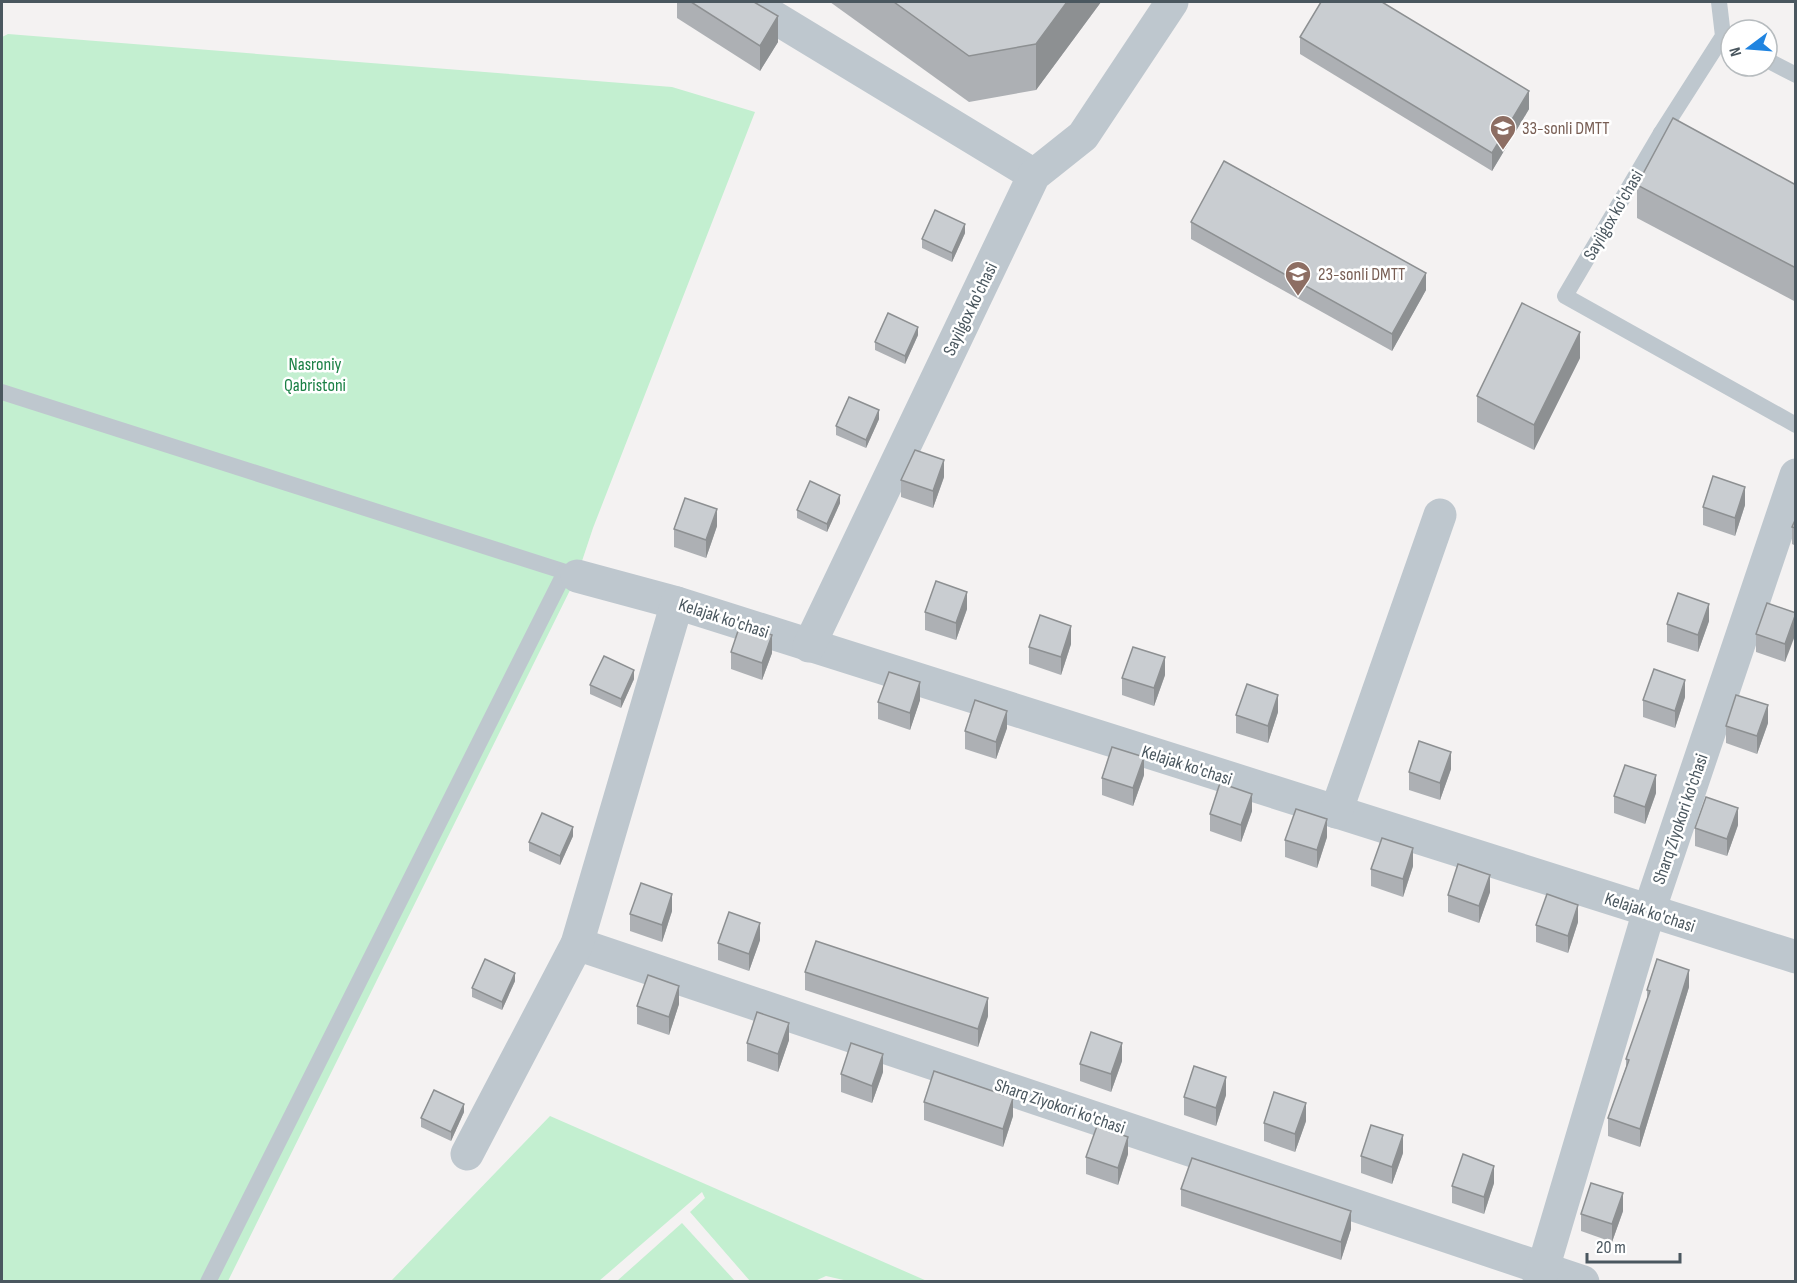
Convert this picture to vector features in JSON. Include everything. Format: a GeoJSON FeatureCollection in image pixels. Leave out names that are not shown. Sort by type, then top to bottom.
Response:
{"type":"FeatureCollection","features":[{"type":"Feature","properties":{"kind":"street"},"geometry":{"type":"LineString","coordinates":[[749,2],[1034,175]]}},
{"type":"Feature","properties":{"kind":"street","name":"Sayilgox ko'chasi"},"geometry":{"type":"LineString","coordinates":[[809,646],[1034,175],[1083,136],[1172,2]]}},
{"type":"Feature","properties":{"kind":"street","name":"Sharq Ziyokori ko'chasi"},"geometry":{"type":"LineString","coordinates":[[1541,1275],[1649,911],[1796,476]]}},
{"type":"Feature","properties":{"kind":"street"},"geometry":{"type":"LineString","coordinates":[[1336,812],[1440,515]]}},
{"type":"Feature","properties":{"kind":"street","name":"Kelajak ko'chasi"},"geometry":{"type":"LineString","coordinates":[[571,574],[677,603],[1796,957]]}},
{"type":"Feature","properties":{"kind":"street"},"geometry":{"type":"LineString","coordinates":[[467,1154],[577,944],[677,603]]}},
{"type":"Feature","properties":{"kind":"street","name":"Sharq Ziyokori ko'chasi"},"geometry":{"type":"LineString","coordinates":[[577,944],[1541,1275],[1583,1281]]}},
{"type":"Feature","properties":{"kind":"lane","name":"Sayilgox ko'chasi"},"geometry":{"type":"LineString","coordinates":[[1719,2],[1723,18]]}},
{"type":"Feature","properties":{"kind":"lane","name":"Sayilgox ko'chasi"},"geometry":{"type":"LineString","coordinates":[[1719,50],[1661,133],[1566,296],[1796,425]]}},
{"type":"Feature","properties":{"kind":"lane"},"geometry":{"type":"LineString","coordinates":[[1779,66],[1796,75]]}},
{"type":"Feature","properties":{"kind":"lane"},"geometry":{"type":"LineString","coordinates":[[1661,133],[1682,144]]}},
{"type":"Feature","properties":{"kind":"lane"},"geometry":{"type":"LineString","coordinates":[[2,392],[571,574],[208,1281]]}},
{"type":"Feature","properties":{"kind":"green space","name":"Nasroniy Qabristoni"},"geometry":{"type":"Polygon","coordinates":[[[8,34],[672,87],[755,112],[593,528],[577,576],[228,1281],[2,1282],[2,37],[8,34]]]}},
{"type":"Feature","properties":{"kind":"green space"},"geometry":{"type":"Polygon","coordinates":[[[550,1116],[927,1281],[848,1281],[826,1276],[815,1281],[750,1281],[690,1212],[705,1198],[702,1192],[599,1281],[391,1281],[550,1116]]]}},
{"type":"Feature","properties":{"kind":"green space"},"geometry":{"type":"Polygon","coordinates":[[[682,1223],[735,1281],[617,1281],[682,1223]]]}},
{"type":"Feature","properties":{"kind":"building"},"geometry":{"type":"Polygon","coordinates":[[[691,2],[754,2],[778,16],[760,46],[691,2]]]}},
{"type":"Feature","properties":{"kind":"building"},"geometry":{"type":"Polygon","coordinates":[[[894,2],[1067,2],[1036,44],[969,56],[894,2]]]}},
{"type":"Feature","properties":{"kind":"building"},"geometry":{"type":"Polygon","coordinates":[[[1321,2],[1382,2],[1529,91],[1492,153],[1300,37],[1321,2]]]}},
{"type":"Feature","properties":{"kind":"building"},"geometry":{"type":"Polygon","coordinates":[[[1673,118],[1796,185],[1796,268],[1637,185],[1673,118]]]}},
{"type":"Feature","properties":{"kind":"building"},"geometry":{"type":"Polygon","coordinates":[[[1224,161],[1426,273],[1392,334],[1191,222],[1224,161]]]}},
{"type":"Feature","properties":{"kind":"building"},"geometry":{"type":"Polygon","coordinates":[[[935,210],[965,224],[952,253],[922,239],[935,210]]]}},
{"type":"Feature","properties":{"kind":"building"},"geometry":{"type":"Polygon","coordinates":[[[1522,303],[1580,332],[1534,425],[1477,396],[1522,303]]]}},
{"type":"Feature","properties":{"kind":"building"},"geometry":{"type":"Polygon","coordinates":[[[888,313],[918,327],[905,356],[875,342],[888,313]]]}},
{"type":"Feature","properties":{"kind":"building"},"geometry":{"type":"Polygon","coordinates":[[[849,397],[879,410],[866,440],[836,426],[849,397]]]}},
{"type":"Feature","properties":{"kind":"building"},"geometry":{"type":"Polygon","coordinates":[[[915,450],[944,460],[933,491],[901,480],[915,450]]]}},
{"type":"Feature","properties":{"kind":"building"},"geometry":{"type":"Polygon","coordinates":[[[1713,476],[1745,487],[1735,518],[1703,507],[1713,476]]]}},
{"type":"Feature","properties":{"kind":"building"},"geometry":{"type":"Polygon","coordinates":[[[810,481],[840,495],[827,524],[797,510],[810,481]]]}},
{"type":"Feature","properties":{"kind":"building"},"geometry":{"type":"Polygon","coordinates":[[[685,498],[717,509],[706,540],[674,529],[685,498]]]}},
{"type":"Feature","properties":{"kind":"building"},"geometry":{"type":"Polygon","coordinates":[[[936,581],[967,592],[956,623],[925,612],[936,581]]]}},
{"type":"Feature","properties":{"kind":"building"},"geometry":{"type":"Polygon","coordinates":[[[1678,593],[1709,604],[1698,635],[1667,624],[1678,593]]]}},
{"type":"Feature","properties":{"kind":"building"},"geometry":{"type":"Polygon","coordinates":[[[1767,603],[1796,613],[1785,644],[1756,634],[1767,603]]]}},
{"type":"Feature","properties":{"kind":"building"},"geometry":{"type":"Polygon","coordinates":[[[1040,615],[1071,626],[1061,657],[1029,647],[1040,615]]]}},
{"type":"Feature","properties":{"kind":"building"},"geometry":{"type":"Polygon","coordinates":[[[740,625],[772,635],[762,663],[731,652],[740,625]]]}},
{"type":"Feature","properties":{"kind":"building"},"geometry":{"type":"Polygon","coordinates":[[[1133,647],[1165,657],[1154,688],[1122,678],[1133,647]]]}},
{"type":"Feature","properties":{"kind":"building"},"geometry":{"type":"Polygon","coordinates":[[[604,656],[634,670],[621,699],[590,685],[604,656]]]}},
{"type":"Feature","properties":{"kind":"building"},"geometry":{"type":"Polygon","coordinates":[[[1654,669],[1685,680],[1675,711],[1643,700],[1654,669]]]}},
{"type":"Feature","properties":{"kind":"building"},"geometry":{"type":"Polygon","coordinates":[[[889,672],[920,682],[910,713],[878,702],[889,672]]]}},
{"type":"Feature","properties":{"kind":"building"},"geometry":{"type":"Polygon","coordinates":[[[1247,684],[1278,695],[1268,726],[1236,715],[1247,684]]]}},
{"type":"Feature","properties":{"kind":"building"},"geometry":{"type":"Polygon","coordinates":[[[1736,695],[1768,705],[1757,736],[1726,726],[1736,695]]]}},
{"type":"Feature","properties":{"kind":"building"},"geometry":{"type":"Polygon","coordinates":[[[975,700],[1007,711],[996,742],[965,731],[975,700]]]}},
{"type":"Feature","properties":{"kind":"building"},"geometry":{"type":"Polygon","coordinates":[[[1419,741],[1451,752],[1440,783],[1409,772],[1419,741]]]}},
{"type":"Feature","properties":{"kind":"building"},"geometry":{"type":"Polygon","coordinates":[[[1112,747],[1144,757],[1133,788],[1102,778],[1112,747]]]}},
{"type":"Feature","properties":{"kind":"building"},"geometry":{"type":"Polygon","coordinates":[[[1625,765],[1656,775],[1645,807],[1614,796],[1625,765]]]}},
{"type":"Feature","properties":{"kind":"building"},"geometry":{"type":"Polygon","coordinates":[[[1220,783],[1252,794],[1241,825],[1210,814],[1220,783]]]}},
{"type":"Feature","properties":{"kind":"building"},"geometry":{"type":"Polygon","coordinates":[[[1706,797],[1738,808],[1727,839],[1695,828],[1706,797]]]}},
{"type":"Feature","properties":{"kind":"building"},"geometry":{"type":"Polygon","coordinates":[[[1296,809],[1327,819],[1317,850],[1285,840],[1296,809]]]}},
{"type":"Feature","properties":{"kind":"building"},"geometry":{"type":"Polygon","coordinates":[[[542,813],[573,827],[560,856],[529,842],[542,813]]]}},
{"type":"Feature","properties":{"kind":"building"},"geometry":{"type":"Polygon","coordinates":[[[1382,838],[1413,848],[1403,879],[1371,869],[1382,838]]]}},
{"type":"Feature","properties":{"kind":"building"},"geometry":{"type":"Polygon","coordinates":[[[1458,864],[1490,875],[1479,906],[1448,895],[1458,864]]]}},
{"type":"Feature","properties":{"kind":"building"},"geometry":{"type":"Polygon","coordinates":[[[641,883],[672,894],[662,925],[630,914],[641,883]]]}},
{"type":"Feature","properties":{"kind":"building"},"geometry":{"type":"Polygon","coordinates":[[[1547,894],[1578,905],[1568,936],[1536,925],[1547,894]]]}},
{"type":"Feature","properties":{"kind":"building"},"geometry":{"type":"Polygon","coordinates":[[[729,912],[760,923],[749,954],[718,943],[729,912]]]}},
{"type":"Feature","properties":{"kind":"building"},"geometry":{"type":"Polygon","coordinates":[[[816,941],[988,998],[978,1029],[805,972],[816,941]]]}},
{"type":"Feature","properties":{"kind":"building"},"geometry":{"type":"Polygon","coordinates":[[[485,959],[515,973],[502,1002],[472,988],[485,959]]]}},
{"type":"Feature","properties":{"kind":"building"},"geometry":{"type":"Polygon","coordinates":[[[1657,959],[1689,970],[1640,1129],[1608,1118],[1629,1060],[1626,1059],[1650,991],[1647,990],[1657,959]]]}},
{"type":"Feature","properties":{"kind":"building"},"geometry":{"type":"Polygon","coordinates":[[[648,975],[679,986],[669,1017],[637,1006],[648,975]]]}},
{"type":"Feature","properties":{"kind":"building"},"geometry":{"type":"Polygon","coordinates":[[[757,1012],[789,1023],[778,1054],[747,1043],[757,1012]]]}},
{"type":"Feature","properties":{"kind":"building"},"geometry":{"type":"Polygon","coordinates":[[[1091,1032],[1122,1043],[1111,1074],[1080,1064],[1091,1032]]]}},
{"type":"Feature","properties":{"kind":"building"},"geometry":{"type":"Polygon","coordinates":[[[851,1043],[883,1054],[872,1086],[841,1074],[851,1043]]]}},
{"type":"Feature","properties":{"kind":"building"},"geometry":{"type":"Polygon","coordinates":[[[1194,1066],[1226,1077],[1216,1108],[1184,1097],[1194,1066]]]}},
{"type":"Feature","properties":{"kind":"building"},"geometry":{"type":"Polygon","coordinates":[[[934,1071],[1013,1098],[1003,1129],[924,1102],[934,1071]]]}},
{"type":"Feature","properties":{"kind":"building"},"geometry":{"type":"Polygon","coordinates":[[[434,1090],[464,1104],[451,1132],[421,1118],[434,1090]]]}},
{"type":"Feature","properties":{"kind":"building"},"geometry":{"type":"Polygon","coordinates":[[[1274,1092],[1306,1103],[1295,1134],[1264,1123],[1274,1092]]]}},
{"type":"Feature","properties":{"kind":"building"},"geometry":{"type":"Polygon","coordinates":[[[1371,1125],[1403,1135],[1392,1167],[1361,1156],[1371,1125]]]}},
{"type":"Feature","properties":{"kind":"building"},"geometry":{"type":"Polygon","coordinates":[[[1097,1126],[1128,1137],[1118,1168],[1086,1157],[1097,1126]]]}},
{"type":"Feature","properties":{"kind":"building"},"geometry":{"type":"Polygon","coordinates":[[[1463,1154],[1494,1166],[1484,1197],[1452,1186],[1463,1154]]]}},
{"type":"Feature","properties":{"kind":"building"},"geometry":{"type":"Polygon","coordinates":[[[1192,1158],[1351,1211],[1341,1242],[1181,1189],[1192,1158]]]}},
{"type":"Feature","properties":{"kind":"building"},"geometry":{"type":"Polygon","coordinates":[[[1591,1183],[1623,1193],[1612,1224],[1581,1214],[1591,1183]]]}},
{"type":"Feature","properties":{"kind":"place","name":"33-sonli DMTT"},"geometry":{"type":"Point","coordinates":[1503,151]}},
{"type":"Feature","properties":{"kind":"place","name":"23-sonli DMTT"},"geometry":{"type":"Point","coordinates":[1298,297]}}]}
